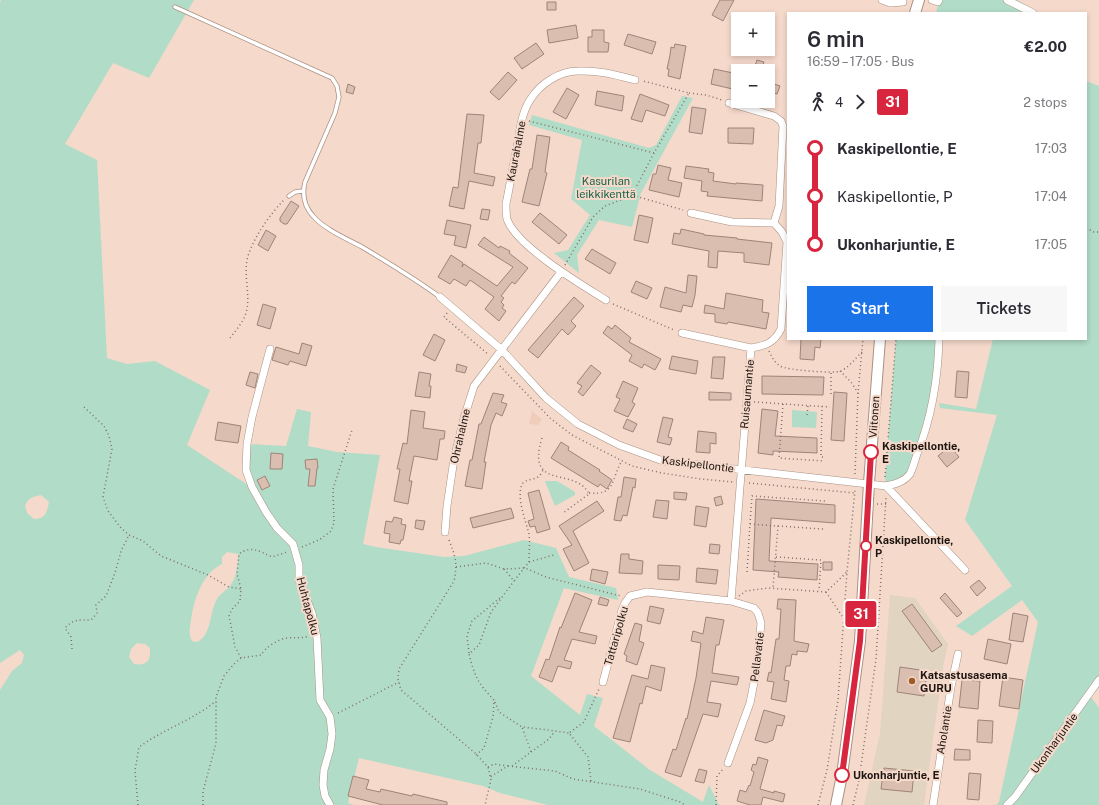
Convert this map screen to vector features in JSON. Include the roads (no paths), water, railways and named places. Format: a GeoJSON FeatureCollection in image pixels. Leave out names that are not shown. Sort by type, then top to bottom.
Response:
{"type":"FeatureCollection","features":[{"type":"Feature","properties":{"kind":"main road"},"geometry":{"type":"LineString","coordinates":[[915,12],[919,0]]}},
{"type":"Feature","properties":{"kind":"main road","name":"Viitonen"},"geometry":{"type":"LineString","coordinates":[[836,805],[842,775],[860,641],[869,483],[880,340]]}},
{"type":"Feature","properties":{"kind":"street"},"geometry":{"type":"LineString","coordinates":[[882,0],[890,3],[903,2]]}},
{"type":"Feature","properties":{"kind":"street"},"geometry":{"type":"LineString","coordinates":[[932,0],[938,2],[939,0]]}},
{"type":"Feature","properties":{"kind":"street"},"geometry":{"type":"LineString","coordinates":[[1007,0],[1031,12]]}},
{"type":"Feature","properties":{"kind":"street","name":"Kaurahalme"},"geometry":{"type":"LineString","coordinates":[[606,300],[561,272],[522,240],[514,231],[505,210],[522,119],[530,100],[539,89],[555,77],[571,71],[596,71],[635,80]]}},
{"type":"Feature","properties":{"kind":"street"},"geometry":{"type":"LineString","coordinates":[[692,213],[732,222],[774,223],[779,206],[784,126],[782,121],[774,116],[729,103]]}},
{"type":"Feature","properties":{"kind":"street","name":"Ruisaumantie"},"geometry":{"type":"LineString","coordinates":[[740,469],[751,348],[766,345],[777,337],[781,329],[787,242],[782,232],[774,223]]}},
{"type":"Feature","properties":{"kind":"street"},"geometry":{"type":"LineString","coordinates":[[502,350],[561,272]]}},
{"type":"Feature","properties":{"kind":"street","name":"Kaskipellontie"},"geometry":{"type":"LineString","coordinates":[[440,297],[502,350],[546,398],[578,424],[619,445],[663,461],[854,481],[886,486]]}},
{"type":"Feature","properties":{"kind":"street"},"geometry":{"type":"LineString","coordinates":[[682,333],[751,348]]}},
{"type":"Feature","properties":{"kind":"street"},"geometry":{"type":"LineString","coordinates":[[886,486],[899,483],[910,474],[923,440],[933,403],[939,340]]}},
{"type":"Feature","properties":{"kind":"street","name":"Huhtapolku"},"geometry":{"type":"LineString","coordinates":[[270,349],[252,418],[247,444],[246,470],[252,487],[266,512],[293,544],[299,565],[299,580],[312,613],[316,633],[320,700],[330,717],[332,734],[324,770],[323,785],[325,796],[330,805]]}},
{"type":"Feature","properties":{"kind":"street","name":"Ohrahalme"},"geometry":{"type":"LineString","coordinates":[[445,532],[454,459],[474,386],[502,350]]}},
{"type":"Feature","properties":{"kind":"street"},"geometry":{"type":"LineString","coordinates":[[731,601],[740,469]]}},
{"type":"Feature","properties":{"kind":"street"},"geometry":{"type":"LineString","coordinates":[[886,486],[966,570]]}},
{"type":"Feature","properties":{"kind":"street","name":"Tattaripolku"},"geometry":{"type":"LineString","coordinates":[[603,682],[622,610],[629,598],[647,592],[731,601]]}},
{"type":"Feature","properties":{"kind":"street","name":"Pellavatie"},"geometry":{"type":"LineString","coordinates":[[728,763],[750,703],[757,667],[761,623],[758,613],[754,608],[731,601]]}},
{"type":"Feature","properties":{"kind":"street","name":"Aholantie"},"geometry":{"type":"LineString","coordinates":[[933,805],[951,687],[958,654]]}},
{"type":"Feature","properties":{"kind":"street","name":"Ukonharjuntie"},"geometry":{"type":"LineString","coordinates":[[1007,805],[1015,797],[1099,680]]}},
{"type":"Feature","properties":{"kind":"lane"},"geometry":{"type":"LineString","coordinates":[[175,7],[332,78],[337,86],[339,97],[335,113],[305,182],[303,191],[306,205],[313,216],[324,225],[398,268],[440,297]]}},
{"type":"Feature","properties":{"kind":"lane"},"geometry":{"type":"LineString","coordinates":[[289,196],[295,192],[303,191]]}},
{"type":"Feature","properties":{"kind":"place","name":"Kaskipellontie, E"},"geometry":{"type":"Point","coordinates":[871,452]}},
{"type":"Feature","properties":{"kind":"place","name":"Kaskipellontie, P"},"geometry":{"type":"Point","coordinates":[866,546]}},
{"type":"Feature","properties":{"kind":"place","name":"Katsastusasema GURU"},"geometry":{"type":"Point","coordinates":[912,681]}},
{"type":"Feature","properties":{"kind":"place","name":"Ukonharjuntie, E"},"geometry":{"type":"Point","coordinates":[842,775]}},
{"type":"Feature","properties":{"kind":"park label","name":"Kasurilan leikkikenttä"},"geometry":{"type":"Point","coordinates":[606,187]}}]}
